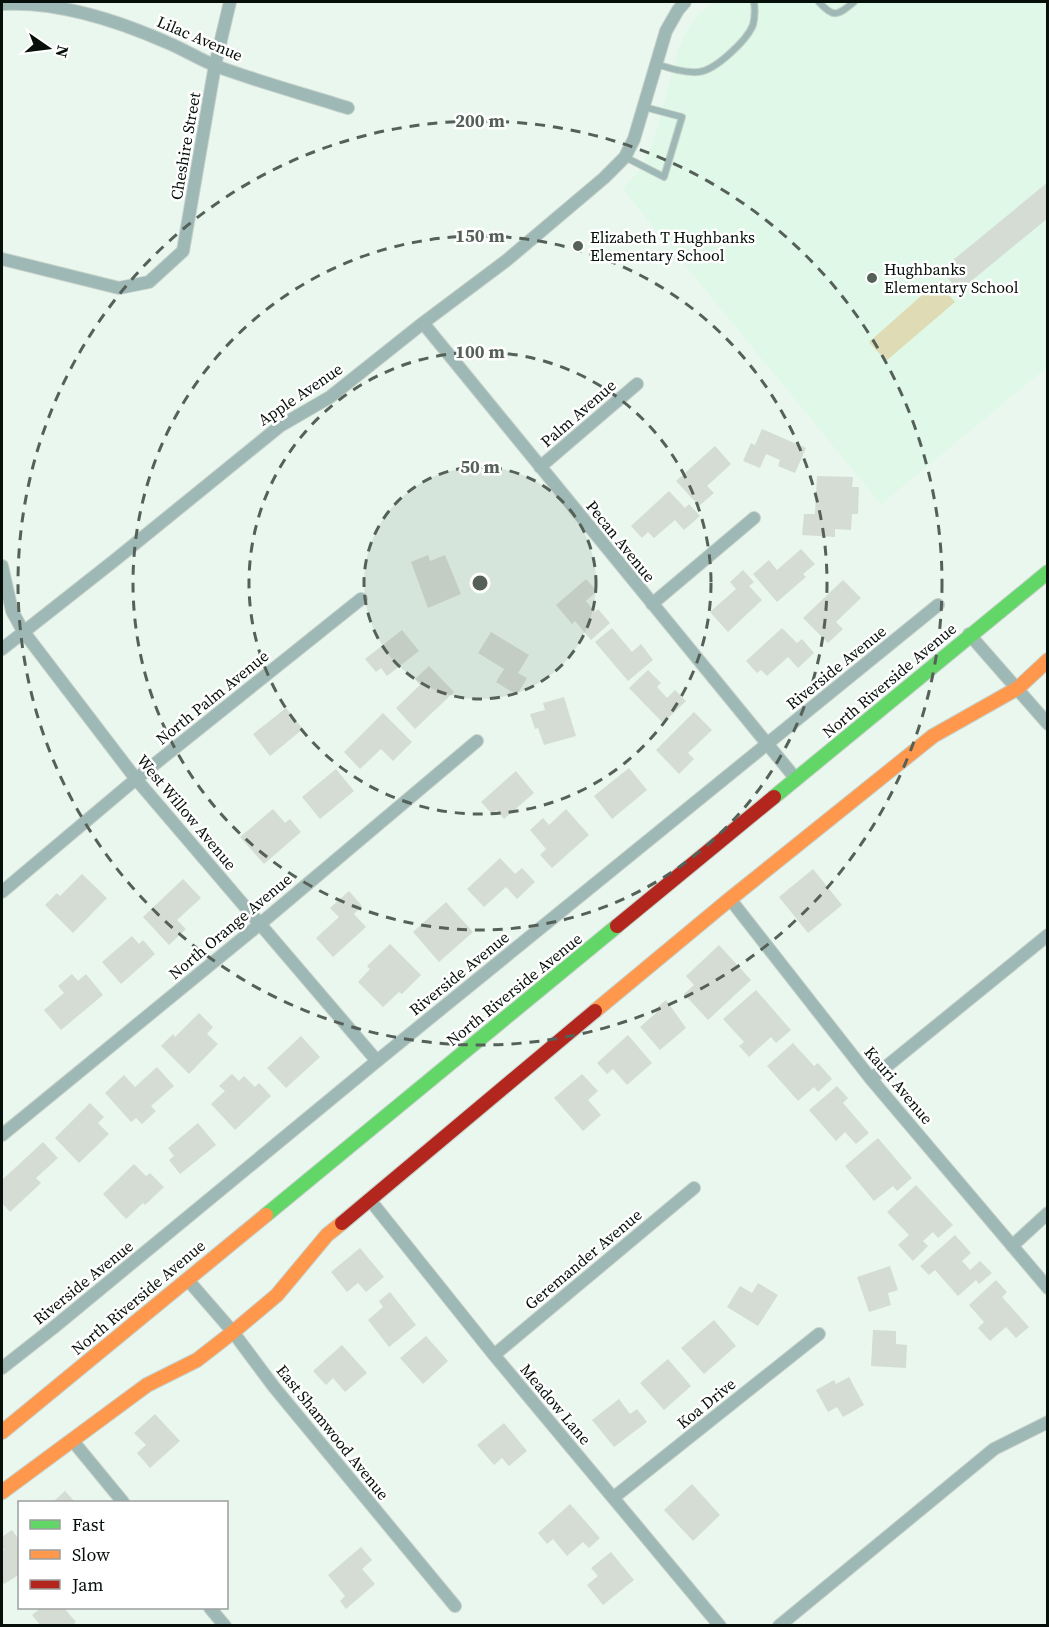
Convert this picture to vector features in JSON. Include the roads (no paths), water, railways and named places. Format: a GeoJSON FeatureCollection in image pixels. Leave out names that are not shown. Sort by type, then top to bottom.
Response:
{"type":"FeatureCollection","features":[{"type":"Feature","properties":{"kind":"main road","name":"North Riverside Avenue"},"geometry":{"type":"LineString","coordinates":[[2,1432],[1047,572]]}},
{"type":"Feature","properties":{"kind":"main road"},"geometry":{"type":"LineString","coordinates":[[2,1492],[147,1385],[197,1360],[233,1332],[277,1295],[327,1236],[730,899],[933,736],[1018,688],[1047,660]]}},
{"type":"Feature","properties":{"kind":"street","name":"Cheshire Street"},"geometry":{"type":"LineString","coordinates":[[2,259],[118,288],[149,282],[183,251],[215,65],[230,2]]}},
{"type":"Feature","properties":{"kind":"street"},"geometry":{"type":"LineString","coordinates":[[625,157],[634,139],[666,31],[685,2]]}},
{"type":"Feature","properties":{"kind":"street","name":"Lilac Avenue"},"geometry":{"type":"LineString","coordinates":[[2,4],[14,3],[62,9],[117,23],[167,42],[215,65],[348,108]]}},
{"type":"Feature","properties":{"kind":"street","name":"Apple Avenue"},"geometry":{"type":"LineString","coordinates":[[2,649],[280,426],[330,398],[423,323],[507,260],[604,178],[625,157]]}},
{"type":"Feature","properties":{"kind":"street","name":"Pecan Avenue"},"geometry":{"type":"LineString","coordinates":[[423,323],[796,778]]}},
{"type":"Feature","properties":{"kind":"street","name":"Palm Avenue"},"geometry":{"type":"LineString","coordinates":[[540,467],[637,384]]}},
{"type":"Feature","properties":{"kind":"street"},"geometry":{"type":"LineString","coordinates":[[652,604],[754,518]]}},
{"type":"Feature","properties":{"kind":"street","name":"West Willow Avenue"},"geometry":{"type":"LineString","coordinates":[[2,566],[12,611],[23,631],[136,779],[377,1061]]}},
{"type":"Feature","properties":{"kind":"street","name":"North Palm Avenue"},"geometry":{"type":"LineString","coordinates":[[2,892],[136,779],[361,599]]}},
{"type":"Feature","properties":{"kind":"street","name":"Riverside Avenue"},"geometry":{"type":"LineString","coordinates":[[2,1368],[938,605]]}},
{"type":"Feature","properties":{"kind":"street"},"geometry":{"type":"LineString","coordinates":[[969,634],[1047,724]]}},
{"type":"Feature","properties":{"kind":"street","name":"North Orange Avenue"},"geometry":{"type":"LineString","coordinates":[[2,1134],[260,924],[477,741]]}},
{"type":"Feature","properties":{"kind":"street","name":"Kauri Avenue"},"geometry":{"type":"LineString","coordinates":[[730,899],[871,1079],[1047,1288]]}},
{"type":"Feature","properties":{"kind":"street"},"geometry":{"type":"LineString","coordinates":[[871,1079],[1047,935]]}},
{"type":"Feature","properties":{"kind":"street","name":"Geremander Avenue"},"geometry":{"type":"LineString","coordinates":[[494,1355],[694,1188]]}},
{"type":"Feature","properties":{"kind":"street","name":"Meadow Lane"},"geometry":{"type":"LineString","coordinates":[[370,1200],[494,1355],[720,1626]]}},
{"type":"Feature","properties":{"kind":"street"},"geometry":{"type":"LineString","coordinates":[[1012,1246],[1047,1213]]}},
{"type":"Feature","properties":{"kind":"street","name":"East Shamwood Avenue"},"geometry":{"type":"LineString","coordinates":[[187,1279],[233,1332],[274,1387],[455,1606]]}},
{"type":"Feature","properties":{"kind":"street","name":"Koa Drive"},"geometry":{"type":"LineString","coordinates":[[613,1498],[819,1334]]}},
{"type":"Feature","properties":{"kind":"street"},"geometry":{"type":"LineString","coordinates":[[779,1626],[994,1449],[1047,1422]]}},
{"type":"Feature","properties":{"kind":"street"},"geometry":{"type":"LineString","coordinates":[[72,1440],[121,1501]]}},
{"type":"Feature","properties":{"kind":"street"},"geometry":{"type":"LineString","coordinates":[[211,1609],[225,1626]]}},
{"type":"Feature","properties":{"kind":"lane"},"geometry":{"type":"LineString","coordinates":[[656,64],[677,70],[698,72],[711,69],[747,36],[753,25],[754,2]]}},
{"type":"Feature","properties":{"kind":"lane"},"geometry":{"type":"LineString","coordinates":[[819,2],[828,13],[835,14],[854,2]]}},
{"type":"Feature","properties":{"kind":"lane"},"geometry":{"type":"LineString","coordinates":[[625,157],[664,177],[681,117],[644,107]]}},
{"type":"Feature","properties":{"kind":"place","name":"Elizabeth T Hughbanks Elementary School"},"geometry":{"type":"Point","coordinates":[578,246]}},
{"type":"Feature","properties":{"kind":"place","name":"Hughbanks Elementary School"},"geometry":{"type":"Point","coordinates":[872,278]}}]}
